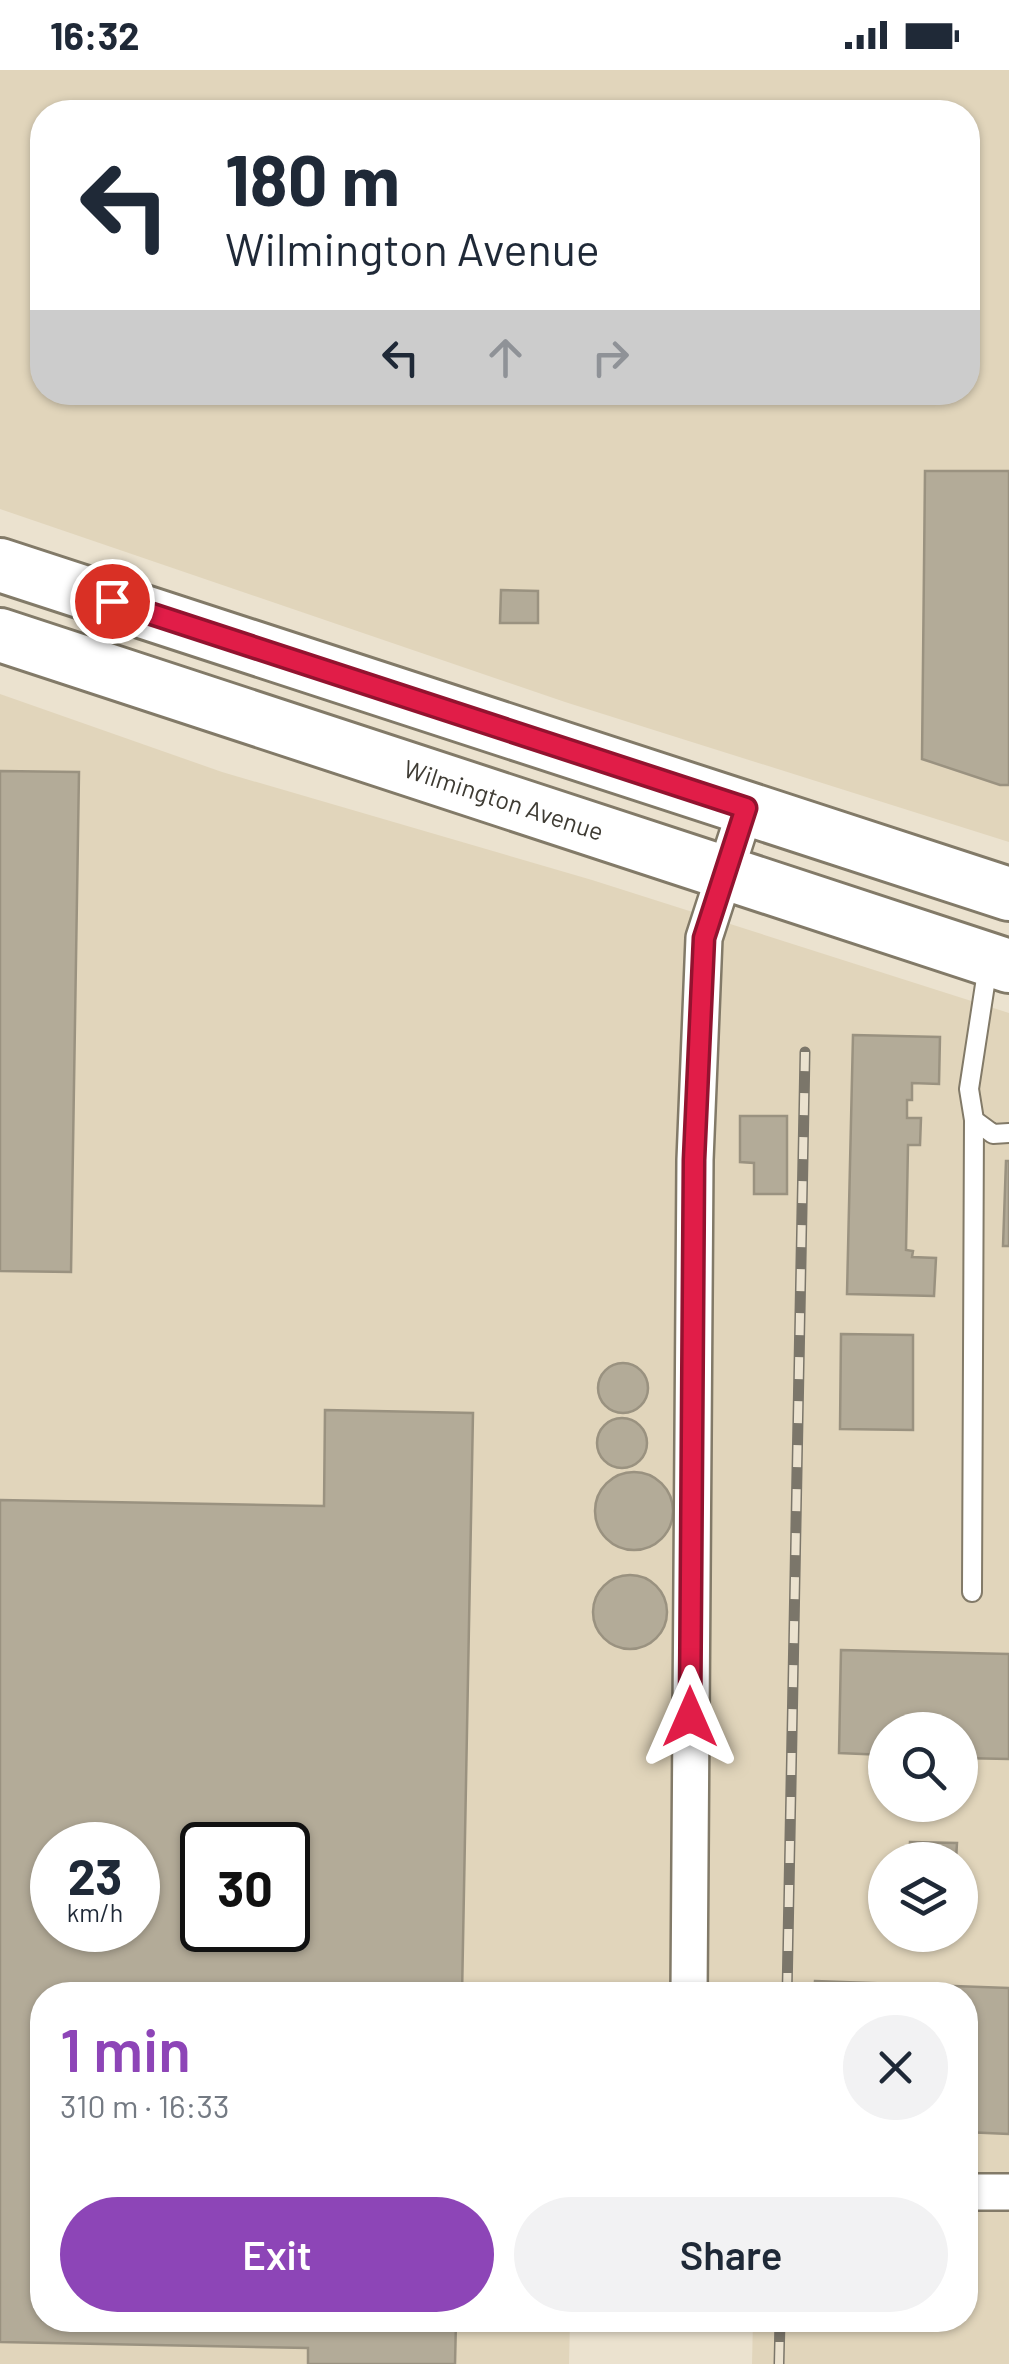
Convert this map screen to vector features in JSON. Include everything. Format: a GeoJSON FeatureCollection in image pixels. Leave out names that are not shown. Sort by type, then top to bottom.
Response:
{"type":"FeatureCollection","features":[{"type":"Feature","properties":{"kind":"main road"},"geometry":{"type":"LineString","coordinates":[[0,565],[1009,894]]}},
{"type":"Feature","properties":{"kind":"main road","name":"Wilmington Avenue"},"geometry":{"type":"LineString","coordinates":[[0,634],[999,963]]}},
{"type":"Feature","properties":{"kind":"street"},"geometry":{"type":"LineString","coordinates":[[688,1982],[696,1101],[704,938],[746,808]]}},
{"type":"Feature","properties":{"kind":"street"},"geometry":{"type":"LineString","coordinates":[[978,2192],[1009,2192]]}},
{"type":"Feature","properties":{"kind":"lane"},"geometry":{"type":"LineString","coordinates":[[972,1592],[974,1120],[969,1089],[999,963]]}},
{"type":"Feature","properties":{"kind":"lane"},"geometry":{"type":"LineString","coordinates":[[974,1120],[993,1134],[1009,1133]]}},
{"type":"Feature","properties":{"kind":"shaded area"},"geometry":{"type":"Polygon","coordinates":[[[0,70],[1009,70],[1009,842],[565,702],[0,509],[0,70]]]}},
{"type":"Feature","properties":{"kind":"shaded area"},"geometry":{"type":"Polygon","coordinates":[[[0,694],[222,772],[592,880],[1009,1013],[1009,2364],[752,2364],[753,2332],[978,2332],[978,1982],[30,1982],[30,2332],[570,2332],[569,2364],[0,2364],[0,694]]]}},
{"type":"Feature","properties":{"kind":"building"},"geometry":{"type":"Polygon","coordinates":[[[925,471],[1009,471],[1009,785],[922,759],[925,471]]]}},
{"type":"Feature","properties":{"kind":"building"},"geometry":{"type":"Polygon","coordinates":[[[501,590],[538,591],[538,623],[500,623],[501,590]]]}},
{"type":"Feature","properties":{"kind":"building"},"geometry":{"type":"Polygon","coordinates":[[[0,771],[79,772],[71,1272],[0,1271],[0,771]]]}},
{"type":"Feature","properties":{"kind":"building"},"geometry":{"type":"Polygon","coordinates":[[[853,1035],[940,1037],[939,1084],[912,1083],[912,1100],[907,1100],[907,1118],[921,1118],[920,1145],[908,1145],[906,1250],[913,1251],[912,1257],[936,1258],[934,1296],[847,1294],[853,1035]]]}},
{"type":"Feature","properties":{"kind":"building"},"geometry":{"type":"Polygon","coordinates":[[[740,1116],[787,1116],[787,1194],[754,1194],[754,1163],[740,1162],[740,1116]]]}},
{"type":"Feature","properties":{"kind":"building"},"geometry":{"type":"Polygon","coordinates":[[[1006,1161],[1009,1246],[1003,1246],[1006,1161]]]}},
{"type":"Feature","properties":{"kind":"building"},"geometry":{"type":"Polygon","coordinates":[[[841,1334],[913,1335],[913,1430],[840,1429],[841,1334]]]}},
{"type":"Feature","properties":{"kind":"building"},"geometry":{"type":"Polygon","coordinates":[[[623,1363],[640,1371],[648,1388],[640,1405],[623,1413],[606,1405],[598,1388],[606,1371],[623,1363]]]}},
{"type":"Feature","properties":{"kind":"building"},"geometry":{"type":"Polygon","coordinates":[[[325,1410],[473,1413],[462,1982],[30,1982],[30,2332],[456,2332],[455,2364],[308,2364],[308,2348],[0,2342],[0,1500],[324,1506],[325,1410]]]}},
{"type":"Feature","properties":{"kind":"building"},"geometry":{"type":"Polygon","coordinates":[[[622,1418],[639,1426],[647,1443],[639,1460],[622,1468],[605,1460],[597,1443],[605,1426],[622,1418]]]}},
{"type":"Feature","properties":{"kind":"building"},"geometry":{"type":"Polygon","coordinates":[[[634,1472],[649,1475],[661,1484],[670,1496],[670,1526],[661,1538],[649,1547],[634,1550],[619,1547],[607,1538],[598,1526],[595,1511],[598,1496],[607,1484],[619,1475],[634,1472]]]}},
{"type":"Feature","properties":{"kind":"building"},"geometry":{"type":"Polygon","coordinates":[[[630,1575],[656,1586],[667,1612],[656,1638],[630,1649],[604,1638],[593,1612],[604,1586],[630,1575]]]}},
{"type":"Feature","properties":{"kind":"building"},"geometry":{"type":"Polygon","coordinates":[[[841,1650],[1009,1654],[1009,1759],[978,1758],[978,1712],[868,1712],[868,1754],[839,1753],[841,1650]]]}},
{"type":"Feature","properties":{"kind":"building"},"geometry":{"type":"Polygon","coordinates":[[[978,1987],[1009,1988],[1009,2134],[978,2133],[978,1987]]]}},
{"type":"Feature","properties":{"kind":"railway"},"geometry":{"type":"LineString","coordinates":[[787,1982],[805,1052]]}},
{"type":"Feature","properties":{"kind":"railway"},"geometry":{"type":"LineString","coordinates":[[779,2364],[780,2332]]}},
{"type":"Feature","properties":{"kind":"route"},"geometry":{"type":"LineString","coordinates":[[112,601],[746,808],[704,938],[694,1160],[690,1717]]}}]}
